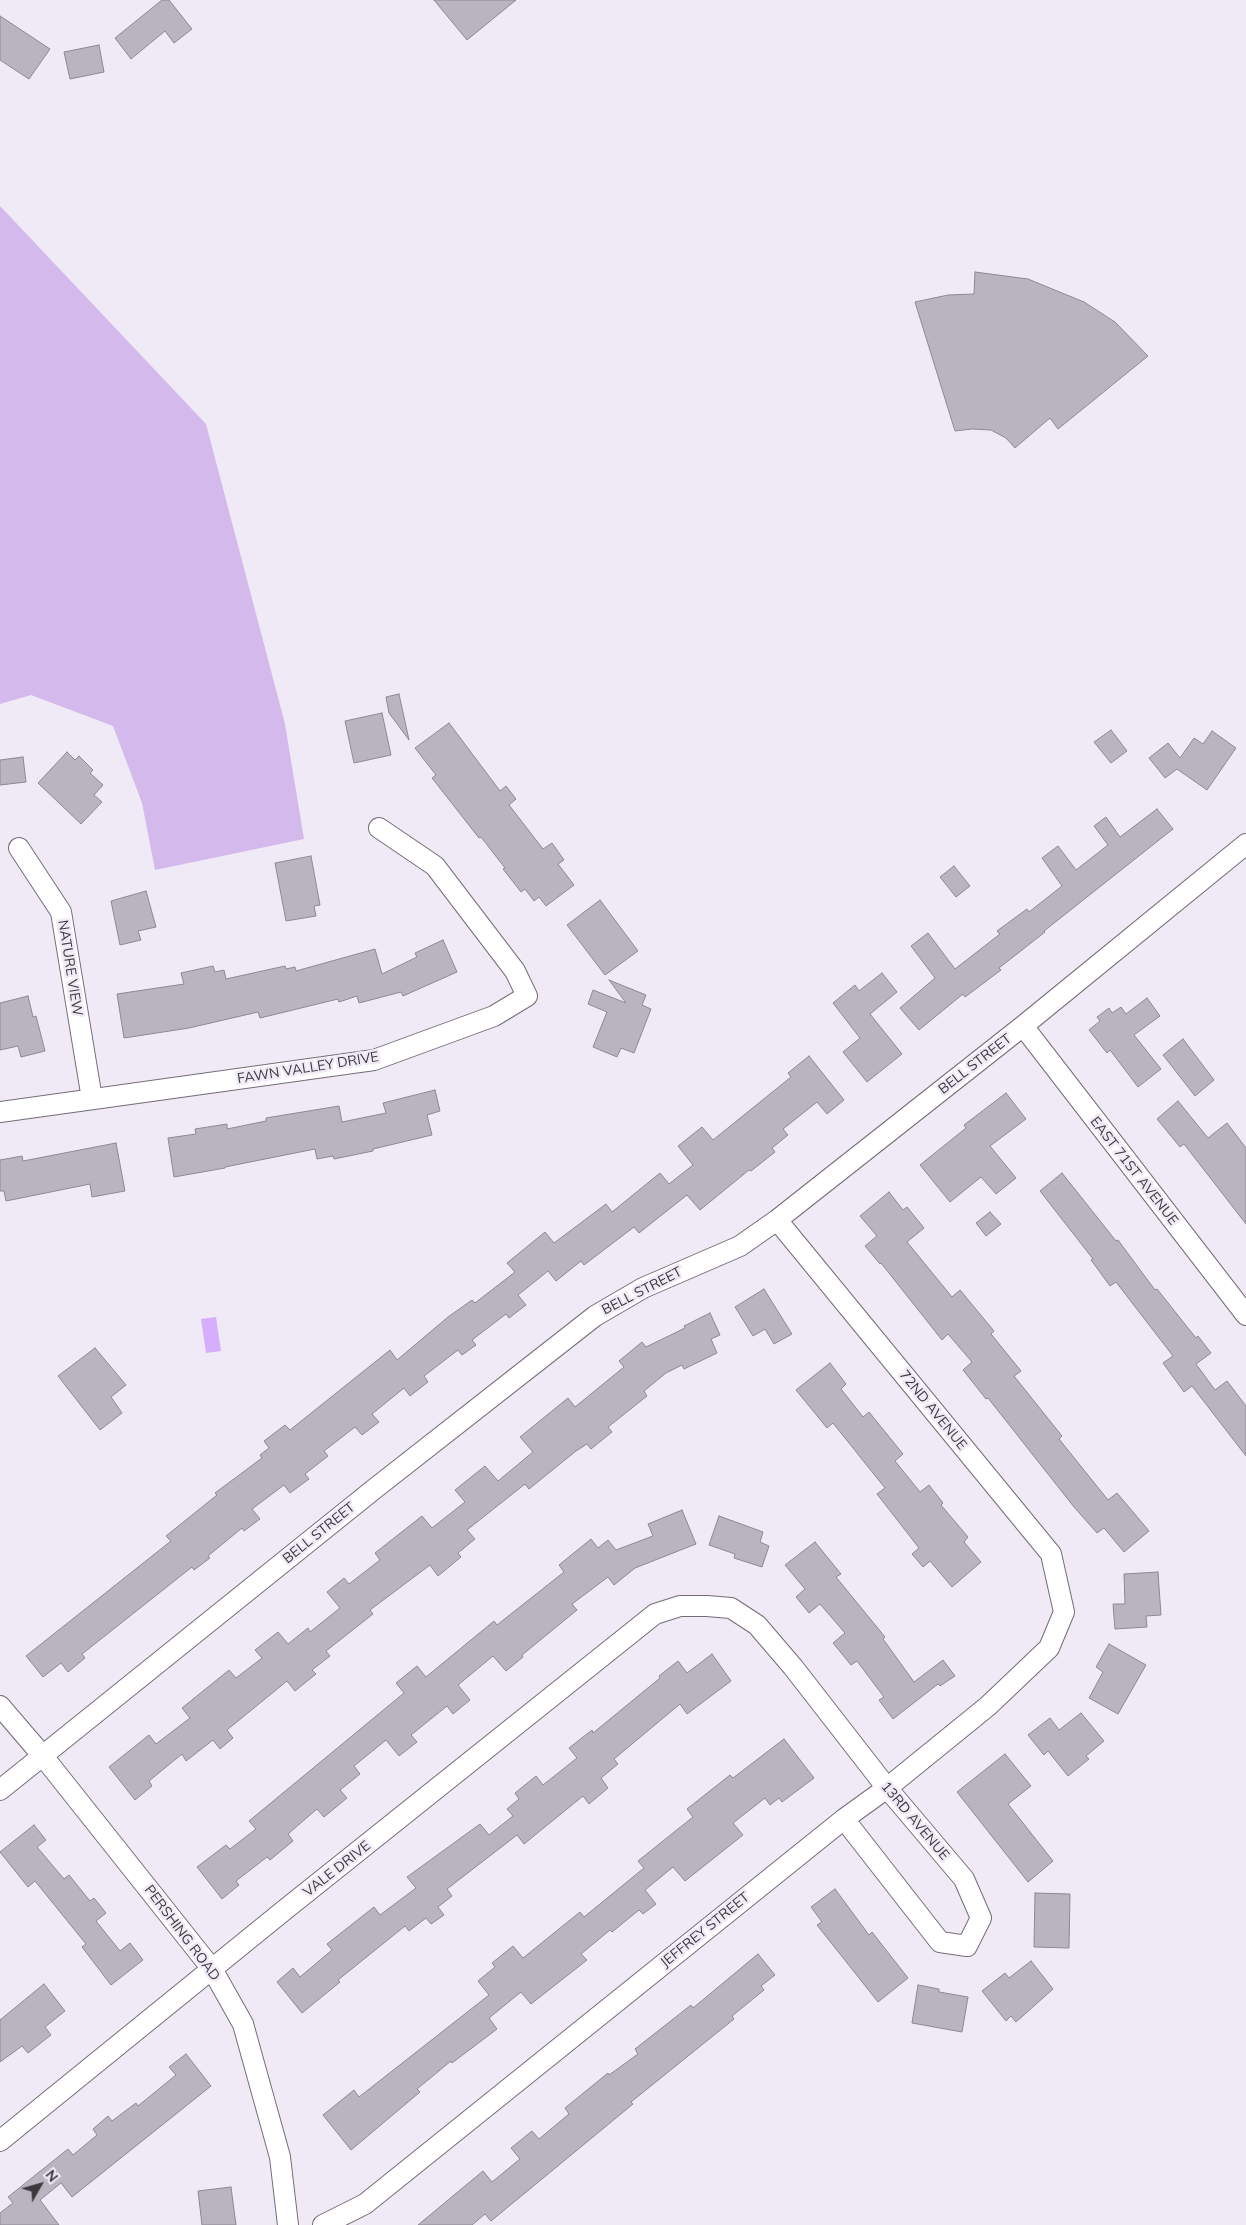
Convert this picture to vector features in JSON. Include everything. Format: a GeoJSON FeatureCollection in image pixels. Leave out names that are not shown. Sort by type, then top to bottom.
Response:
{"type":"FeatureCollection","features":[{"type":"Feature","properties":{"kind":"street","name":"FAWN VALLEY DRIVE"},"geometry":{"type":"LineString","coordinates":[[0,1112],[374,1060],[494,1016],[528,996],[515,971],[435,866],[379,828]]}},
{"type":"Feature","properties":{"kind":"street","name":"BELL STREET"},"geometry":{"type":"LineString","coordinates":[[0,1790],[595,1316],[643,1288],[740,1246],[778,1220],[1023,1026],[1246,844]]}},
{"type":"Feature","properties":{"kind":"street","name":"NATURE VIEW"},"geometry":{"type":"LineString","coordinates":[[20,848],[61,912],[92,1099]]}},
{"type":"Feature","properties":{"kind":"street","name":"EAST 71ST AVENUE"},"geometry":{"type":"LineString","coordinates":[[1023,1026],[1246,1315]]}},
{"type":"Feature","properties":{"kind":"street","name":"72ND AVENUE"},"geometry":{"type":"LineString","coordinates":[[778,1220],[1051,1554],[1064,1612]]}},
{"type":"Feature","properties":{"kind":"street","name":"13RD AVENUE"},"geometry":{"type":"LineString","coordinates":[[680,1606],[731,1608],[757,1625],[793,1667],[887,1788],[964,1880],[981,1918],[967,1946],[940,1942],[844,1819]]}},
{"type":"Feature","properties":{"kind":"street","name":"VALE DRIVE"},"geometry":{"type":"LineString","coordinates":[[0,2142],[212,1969],[655,1614],[680,1606]]}},
{"type":"Feature","properties":{"kind":"street","name":"JEFFREY STREET"},"geometry":{"type":"LineString","coordinates":[[323,2225],[365,2204],[844,1819],[887,1788],[988,1706],[1049,1648],[1064,1612]]}},
{"type":"Feature","properties":{"kind":"street","name":"PERSHING ROAD"},"geometry":{"type":"LineString","coordinates":[[0,1706],[42,1755],[212,1969],[243,2024],[280,2157],[288,2225]]}},
{"type":"Feature","properties":{"kind":"shaded area"},"geometry":{"type":"Polygon","coordinates":[[[0,206],[206,424],[285,724],[304,839],[155,870],[142,803],[113,726],[31,695],[0,704],[0,206]]]}},
{"type":"Feature","properties":{"kind":"shaded area"},"geometry":{"type":"Polygon","coordinates":[[[216,1317],[221,1351],[206,1353],[201,1319],[216,1317]]]}},
{"type":"Feature","properties":{"kind":"building"},"geometry":{"type":"Polygon","coordinates":[[[162,0],[169,0],[192,29],[174,43],[165,31],[131,59],[115,38],[162,0]]]}},
{"type":"Feature","properties":{"kind":"building"},"geometry":{"type":"Polygon","coordinates":[[[434,0],[516,0],[467,40],[434,0]]]}},
{"type":"Feature","properties":{"kind":"building"},"geometry":{"type":"Polygon","coordinates":[[[0,16],[50,49],[29,79],[0,60],[0,16]]]}},
{"type":"Feature","properties":{"kind":"building"},"geometry":{"type":"Polygon","coordinates":[[[99,45],[104,72],[70,79],[64,52],[99,45]]]}},
{"type":"Feature","properties":{"kind":"building"},"geometry":{"type":"Polygon","coordinates":[[[975,272],[1028,279],[1084,302],[1115,322],[1148,356],[1058,429],[1050,418],[1015,448],[1006,438],[991,430],[972,429],[955,431],[915,302],[948,295],[974,294],[975,272]]]}},
{"type":"Feature","properties":{"kind":"building"},"geometry":{"type":"Polygon","coordinates":[[[399,694],[409,740],[389,713],[386,697],[399,694]]]}},
{"type":"Feature","properties":{"kind":"building"},"geometry":{"type":"Polygon","coordinates":[[[382,713],[391,755],[354,763],[345,721],[382,713]]]}},
{"type":"Feature","properties":{"kind":"building"},"geometry":{"type":"Polygon","coordinates":[[[449,723],[500,791],[506,786],[516,799],[509,805],[543,849],[552,843],[564,860],[558,864],[574,885],[546,906],[539,897],[534,901],[525,889],[521,892],[481,837],[479,838],[432,778],[436,775],[415,748],[449,723]]]}},
{"type":"Feature","properties":{"kind":"building"},"geometry":{"type":"Polygon","coordinates":[[[1111,730],[1127,751],[1111,763],[1094,742],[1111,730]]]}},
{"type":"Feature","properties":{"kind":"building"},"geometry":{"type":"Polygon","coordinates":[[[1212,731],[1236,748],[1207,790],[1177,769],[1165,778],[1149,758],[1168,743],[1180,758],[1194,738],[1203,744],[1212,731]]]}},
{"type":"Feature","properties":{"kind":"building"},"geometry":{"type":"Polygon","coordinates":[[[67,752],[75,760],[79,756],[93,770],[90,773],[103,785],[94,795],[102,802],[81,824],[38,783],[67,752]]]}},
{"type":"Feature","properties":{"kind":"building"},"geometry":{"type":"Polygon","coordinates":[[[23,757],[26,782],[0,785],[0,760],[23,757]]]}},
{"type":"Feature","properties":{"kind":"building"},"geometry":{"type":"Polygon","coordinates":[[[1157,809],[1173,829],[1044,931],[999,968],[1001,970],[965,997],[963,994],[919,1030],[900,1008],[935,978],[911,946],[928,933],[955,969],[1000,934],[997,931],[1027,909],[1029,912],[1062,886],[1042,858],[1058,846],[1076,870],[1108,845],[1094,826],[1106,817],[1120,837],[1157,809]]]}},
{"type":"Feature","properties":{"kind":"building"},"geometry":{"type":"Polygon","coordinates":[[[311,856],[320,905],[314,906],[316,916],[286,921],[275,863],[311,856]]]}},
{"type":"Feature","properties":{"kind":"building"},"geometry":{"type":"Polygon","coordinates":[[[954,866],[970,886],[956,897],[940,877],[954,866]]]}},
{"type":"Feature","properties":{"kind":"building"},"geometry":{"type":"Polygon","coordinates":[[[146,891],[156,927],[138,931],[141,940],[120,945],[111,901],[146,891]]]}},
{"type":"Feature","properties":{"kind":"building"},"geometry":{"type":"Polygon","coordinates":[[[600,900],[638,951],[605,975],[567,925],[600,900]]]}},
{"type":"Feature","properties":{"kind":"building"},"geometry":{"type":"Polygon","coordinates":[[[443,940],[457,972],[403,996],[401,992],[359,1003],[357,996],[339,1002],[338,999],[260,1018],[258,1012],[189,1028],[124,1038],[117,994],[184,984],[181,973],[213,966],[215,972],[224,970],[226,979],[285,966],[286,969],[295,967],[296,971],[375,949],[382,974],[417,957],[415,953],[443,940]]]}},
{"type":"Feature","properties":{"kind":"building"},"geometry":{"type":"Polygon","coordinates":[[[882,973],[897,992],[870,1014],[902,1054],[867,1082],[843,1052],[860,1038],[833,1003],[855,985],[859,991],[882,973]]]}},
{"type":"Feature","properties":{"kind":"building"},"geometry":{"type":"Polygon","coordinates":[[[609,980],[646,995],[642,1005],[651,1009],[634,1053],[621,1048],[617,1057],[593,1047],[607,1012],[588,1004],[593,990],[626,1003],[609,980]]]}},
{"type":"Feature","properties":{"kind":"building"},"geometry":{"type":"Polygon","coordinates":[[[28,996],[33,1017],[36,1016],[45,1051],[21,1057],[18,1046],[0,1050],[0,1003],[28,996]]]}},
{"type":"Feature","properties":{"kind":"building"},"geometry":{"type":"Polygon","coordinates":[[[1147,998],[1160,1016],[1134,1035],[1161,1069],[1138,1087],[1110,1050],[1107,1053],[1089,1030],[1100,1021],[1097,1017],[1109,1008],[1112,1013],[1121,1007],[1126,1014],[1147,998]]]}},
{"type":"Feature","properties":{"kind":"building"},"geometry":{"type":"Polygon","coordinates":[[[1183,1039],[1214,1080],[1195,1096],[1163,1055],[1183,1039]]]}},
{"type":"Feature","properties":{"kind":"building"},"geometry":{"type":"Polygon","coordinates":[[[809,1056],[844,1100],[827,1114],[817,1102],[783,1129],[788,1135],[772,1148],[775,1152],[751,1171],[749,1170],[700,1210],[687,1195],[639,1233],[634,1227],[584,1265],[581,1261],[556,1281],[548,1271],[518,1295],[526,1305],[509,1318],[506,1314],[472,1340],[476,1345],[462,1355],[458,1350],[424,1376],[428,1382],[410,1396],[404,1388],[372,1414],[379,1422],[362,1435],[355,1427],[324,1451],[328,1456],[305,1474],[309,1479],[290,1493],[284,1485],[252,1509],[260,1519],[244,1531],[242,1528],[208,1556],[210,1558],[194,1570],[192,1567],[82,1654],[85,1658],[68,1672],[61,1663],[43,1677],[26,1656],[171,1541],[166,1536],[217,1495],[215,1493],[262,1458],[260,1455],[269,1448],[264,1441],[285,1425],[290,1430],[390,1350],[397,1360],[448,1317],[472,1300],[475,1303],[515,1272],[507,1263],[545,1232],[554,1243],[606,1204],[612,1212],[660,1173],[669,1184],[693,1165],[678,1146],[702,1127],[713,1140],[791,1077],[788,1073],[809,1056]]]}},
{"type":"Feature","properties":{"kind":"building"},"geometry":{"type":"Polygon","coordinates":[[[435,1090],[440,1111],[427,1115],[432,1135],[373,1149],[373,1151],[334,1159],[333,1156],[317,1159],[315,1149],[174,1177],[168,1138],[196,1134],[195,1129],[227,1124],[227,1129],[266,1121],[266,1118],[339,1106],[342,1122],[386,1113],[383,1103],[435,1090]]]}},
{"type":"Feature","properties":{"kind":"building"},"geometry":{"type":"Polygon","coordinates":[[[1006,1093],[1026,1119],[990,1146],[1016,1178],[996,1194],[981,1177],[950,1202],[920,1165],[966,1128],[964,1125],[1006,1093]]]}},
{"type":"Feature","properties":{"kind":"building"},"geometry":{"type":"Polygon","coordinates":[[[1178,1101],[1208,1138],[1227,1123],[1246,1148],[1246,1224],[1184,1144],[1180,1147],[1157,1119],[1178,1101]]]}},
{"type":"Feature","properties":{"kind":"building"},"geometry":{"type":"Polygon","coordinates":[[[116,1143],[125,1191],[92,1197],[90,1184],[6,1201],[4,1191],[0,1191],[0,1160],[22,1156],[23,1161],[116,1143]]]}},
{"type":"Feature","properties":{"kind":"building"},"geometry":{"type":"Polygon","coordinates":[[[1062,1173],[1116,1241],[1118,1240],[1155,1290],[1157,1289],[1196,1338],[1198,1336],[1211,1353],[1196,1364],[1215,1390],[1227,1381],[1246,1406],[1246,1456],[1192,1386],[1184,1392],[1163,1363],[1173,1356],[1116,1282],[1110,1286],[1091,1260],[1093,1259],[1040,1191],[1062,1173]]]}},
{"type":"Feature","properties":{"kind":"building"},"geometry":{"type":"Polygon","coordinates":[[[889,1192],[903,1210],[907,1207],[924,1228],[907,1242],[952,1297],[960,1290],[994,1331],[991,1334],[1021,1371],[1014,1376],[1062,1436],[1059,1439],[1108,1500],[1117,1493],[1149,1531],[1124,1552],[1104,1528],[1097,1533],[1074,1507],[988,1398],[986,1399],[963,1370],[972,1362],[948,1334],[942,1340],[881,1263],[865,1246],[877,1236],[860,1216],[889,1192]]]}},
{"type":"Feature","properties":{"kind":"building"},"geometry":{"type":"Polygon","coordinates":[[[990,1212],[1001,1224],[986,1236],[976,1223],[990,1212]]]}},
{"type":"Feature","properties":{"kind":"building"},"geometry":{"type":"Polygon","coordinates":[[[764,1289],[792,1334],[774,1344],[765,1329],[753,1336],[735,1307],[764,1289]]]}},
{"type":"Feature","properties":{"kind":"building"},"geometry":{"type":"Polygon","coordinates":[[[710,1313],[720,1335],[711,1339],[717,1353],[684,1369],[682,1365],[666,1373],[644,1391],[647,1396],[608,1427],[612,1432],[591,1449],[587,1444],[576,1451],[529,1489],[525,1484],[467,1530],[475,1539],[458,1553],[461,1557],[438,1576],[430,1565],[370,1610],[373,1614],[326,1651],[330,1656],[312,1670],[316,1674],[295,1691],[287,1681],[227,1730],[233,1738],[220,1749],[213,1740],[186,1761],[182,1754],[149,1781],[152,1786],[135,1800],[109,1767],[149,1735],[156,1744],[190,1718],[182,1708],[229,1670],[236,1678],[262,1658],[255,1650],[278,1632],[288,1644],[308,1628],[310,1632],[340,1608],[327,1592],[344,1578],[349,1584],[380,1560],[375,1553],[422,1516],[432,1528],[465,1502],[455,1490],[485,1466],[498,1481],[533,1452],[520,1437],[568,1398],[575,1407],[624,1367],[619,1361],[642,1342],[646,1347],[685,1328],[684,1326],[710,1313]]]}},
{"type":"Feature","properties":{"kind":"building"},"geometry":{"type":"Polygon","coordinates":[[[95,1348],[126,1385],[111,1397],[122,1413],[100,1430],[58,1376],[95,1348]]]}},
{"type":"Feature","properties":{"kind":"building"},"geometry":{"type":"Polygon","coordinates":[[[830,1363],[846,1384],[841,1389],[863,1417],[869,1412],[903,1454],[895,1461],[920,1492],[929,1485],[943,1503],[941,1505],[968,1537],[964,1542],[981,1562],[952,1587],[930,1561],[923,1567],[912,1554],[919,1548],[877,1494],[885,1488],[833,1423],[827,1428],[796,1390],[830,1363]]]}},
{"type":"Feature","properties":{"kind":"building"},"geometry":{"type":"Polygon","coordinates":[[[682,1510],[696,1544],[635,1568],[614,1585],[608,1577],[572,1604],[577,1610],[522,1655],[523,1657],[506,1671],[493,1656],[458,1685],[470,1700],[453,1714],[447,1706],[411,1735],[417,1742],[399,1756],[386,1740],[354,1766],[360,1774],[340,1790],[347,1798],[324,1817],[317,1809],[288,1834],[293,1841],[270,1860],[267,1857],[236,1881],[239,1885],[222,1899],[197,1867],[226,1845],[230,1849],[256,1829],[249,1821],[404,1693],[396,1683],[417,1666],[426,1677],[494,1621],[497,1625],[564,1572],[559,1565],[591,1539],[598,1548],[608,1540],[616,1550],[653,1536],[648,1524],[682,1510]]]}},
{"type":"Feature","properties":{"kind":"building"},"geometry":{"type":"Polygon","coordinates":[[[719,1516],[763,1532],[760,1542],[769,1546],[762,1567],[734,1558],[735,1554],[709,1545],[719,1516]]]}},
{"type":"Feature","properties":{"kind":"building"},"geometry":{"type":"Polygon","coordinates":[[[815,1542],[841,1574],[836,1577],[885,1637],[883,1639],[914,1682],[943,1660],[955,1676],[940,1686],[938,1684],[893,1719],[879,1700],[884,1697],[857,1661],[851,1665],[833,1643],[845,1633],[820,1604],[809,1613],[796,1597],[805,1589],[785,1565],[815,1542]]]}},
{"type":"Feature","properties":{"kind":"building"},"geometry":{"type":"Polygon","coordinates":[[[1158,1572],[1161,1615],[1146,1616],[1147,1627],[1115,1629],[1113,1604],[1125,1604],[1124,1574],[1158,1572]]]}},
{"type":"Feature","properties":{"kind":"building"},"geometry":{"type":"Polygon","coordinates":[[[1109,1644],[1146,1665],[1118,1714],[1089,1698],[1103,1672],[1096,1667],[1109,1644]]]}},
{"type":"Feature","properties":{"kind":"building"},"geometry":{"type":"Polygon","coordinates":[[[712,1654],[731,1681],[687,1714],[680,1704],[614,1759],[618,1764],[601,1778],[608,1788],[589,1804],[583,1796],[524,1844],[517,1835],[447,1889],[452,1896],[438,1907],[444,1915],[431,1924],[426,1918],[409,1931],[405,1926],[338,1980],[340,1982],[302,2013],[277,1982],[293,1968],[300,1977],[332,1950],[327,1944],[374,1907],[380,1915],[416,1888],[407,1877],[480,1824],[489,1835],[513,1816],[507,1809],[519,1799],[515,1793],[536,1776],[543,1785],[577,1758],[569,1748],[592,1730],[593,1733],[678,1661],[687,1673],[712,1654]]]}},
{"type":"Feature","properties":{"kind":"building"},"geometry":{"type":"Polygon","coordinates":[[[1081,1713],[1104,1741],[1086,1756],[1089,1759],[1068,1776],[1048,1751],[1044,1755],[1028,1735],[1050,1718],[1059,1730],[1081,1713]]]}},
{"type":"Feature","properties":{"kind":"building"},"geometry":{"type":"Polygon","coordinates":[[[784,1739],[814,1778],[782,1802],[779,1798],[770,1805],[765,1798],[733,1823],[743,1835],[685,1881],[673,1867],[645,1890],[656,1904],[643,1914],[639,1910],[612,1932],[610,1930],[581,1954],[587,1960],[531,2004],[521,1992],[489,2018],[497,2029],[452,2063],[451,2061],[417,2089],[420,2092],[351,2150],[323,2115],[354,2090],[359,2097],[489,1995],[478,1981],[495,1967],[492,1963],[513,1946],[523,1958],[580,1912],[584,1917],[644,1868],[638,1861],[693,1817],[687,1809],[730,1775],[733,1778],[784,1739]]]}},
{"type":"Feature","properties":{"kind":"building"},"geometry":{"type":"Polygon","coordinates":[[[1005,1754],[1031,1786],[1008,1804],[1053,1861],[1028,1882],[957,1792],[1005,1754]]]}},
{"type":"Feature","properties":{"kind":"building"},"geometry":{"type":"Polygon","coordinates":[[[34,1825],[46,1840],[37,1847],[64,1879],[69,1875],[90,1901],[94,1898],[106,1913],[96,1921],[120,1951],[130,1943],[143,1960],[111,1985],[82,1947],[86,1944],[35,1881],[28,1887],[0,1852],[34,1825]]]}},
{"type":"Feature","properties":{"kind":"building"},"geometry":{"type":"Polygon","coordinates":[[[835,1889],[869,1935],[872,1932],[908,1978],[878,2002],[817,1925],[822,1922],[811,1907],[835,1889]]]}},
{"type":"Feature","properties":{"kind":"building"},"geometry":{"type":"Polygon","coordinates":[[[1035,1893],[1070,1894],[1069,1948],[1034,1947],[1035,1893]]]}},
{"type":"Feature","properties":{"kind":"building"},"geometry":{"type":"Polygon","coordinates":[[[758,1954],[775,1975],[761,1986],[764,1990],[732,2016],[734,2019],[631,2102],[633,2104],[491,2221],[485,2214],[472,2225],[418,2225],[483,2171],[492,2182],[520,2159],[511,2148],[532,2131],[539,2139],[569,2114],[565,2108],[608,2073],[609,2075],[638,2054],[635,2049],[691,2005],[693,2008],[758,1954]]]}},
{"type":"Feature","properties":{"kind":"building"},"geometry":{"type":"Polygon","coordinates":[[[1031,1961],[1053,1989],[1016,2022],[1011,2016],[1006,2021],[982,1991],[1005,1973],[1009,1978],[1031,1961]]]}},
{"type":"Feature","properties":{"kind":"building"},"geometry":{"type":"Polygon","coordinates":[[[44,1984],[65,2011],[45,2027],[51,2035],[28,2053],[22,2046],[0,2062],[0,2020],[44,1984]]]}},
{"type":"Feature","properties":{"kind":"building"},"geometry":{"type":"Polygon","coordinates":[[[918,1985],[939,1989],[939,1992],[968,1997],[962,2032],[912,2023],[918,1985]]]}},
{"type":"Feature","properties":{"kind":"building"},"geometry":{"type":"Polygon","coordinates":[[[186,2054],[211,2086],[72,2197],[61,2183],[40,2200],[59,2225],[0,2225],[0,2213],[13,2203],[8,2197],[68,2149],[73,2155],[97,2135],[93,2129],[108,2116],[112,2121],[136,2103],[138,2106],[176,2075],[169,2067],[186,2054]]]}},
{"type":"Feature","properties":{"kind":"building"},"geometry":{"type":"Polygon","coordinates":[[[231,2187],[236,2225],[202,2225],[198,2191],[231,2187]]]}}]}
